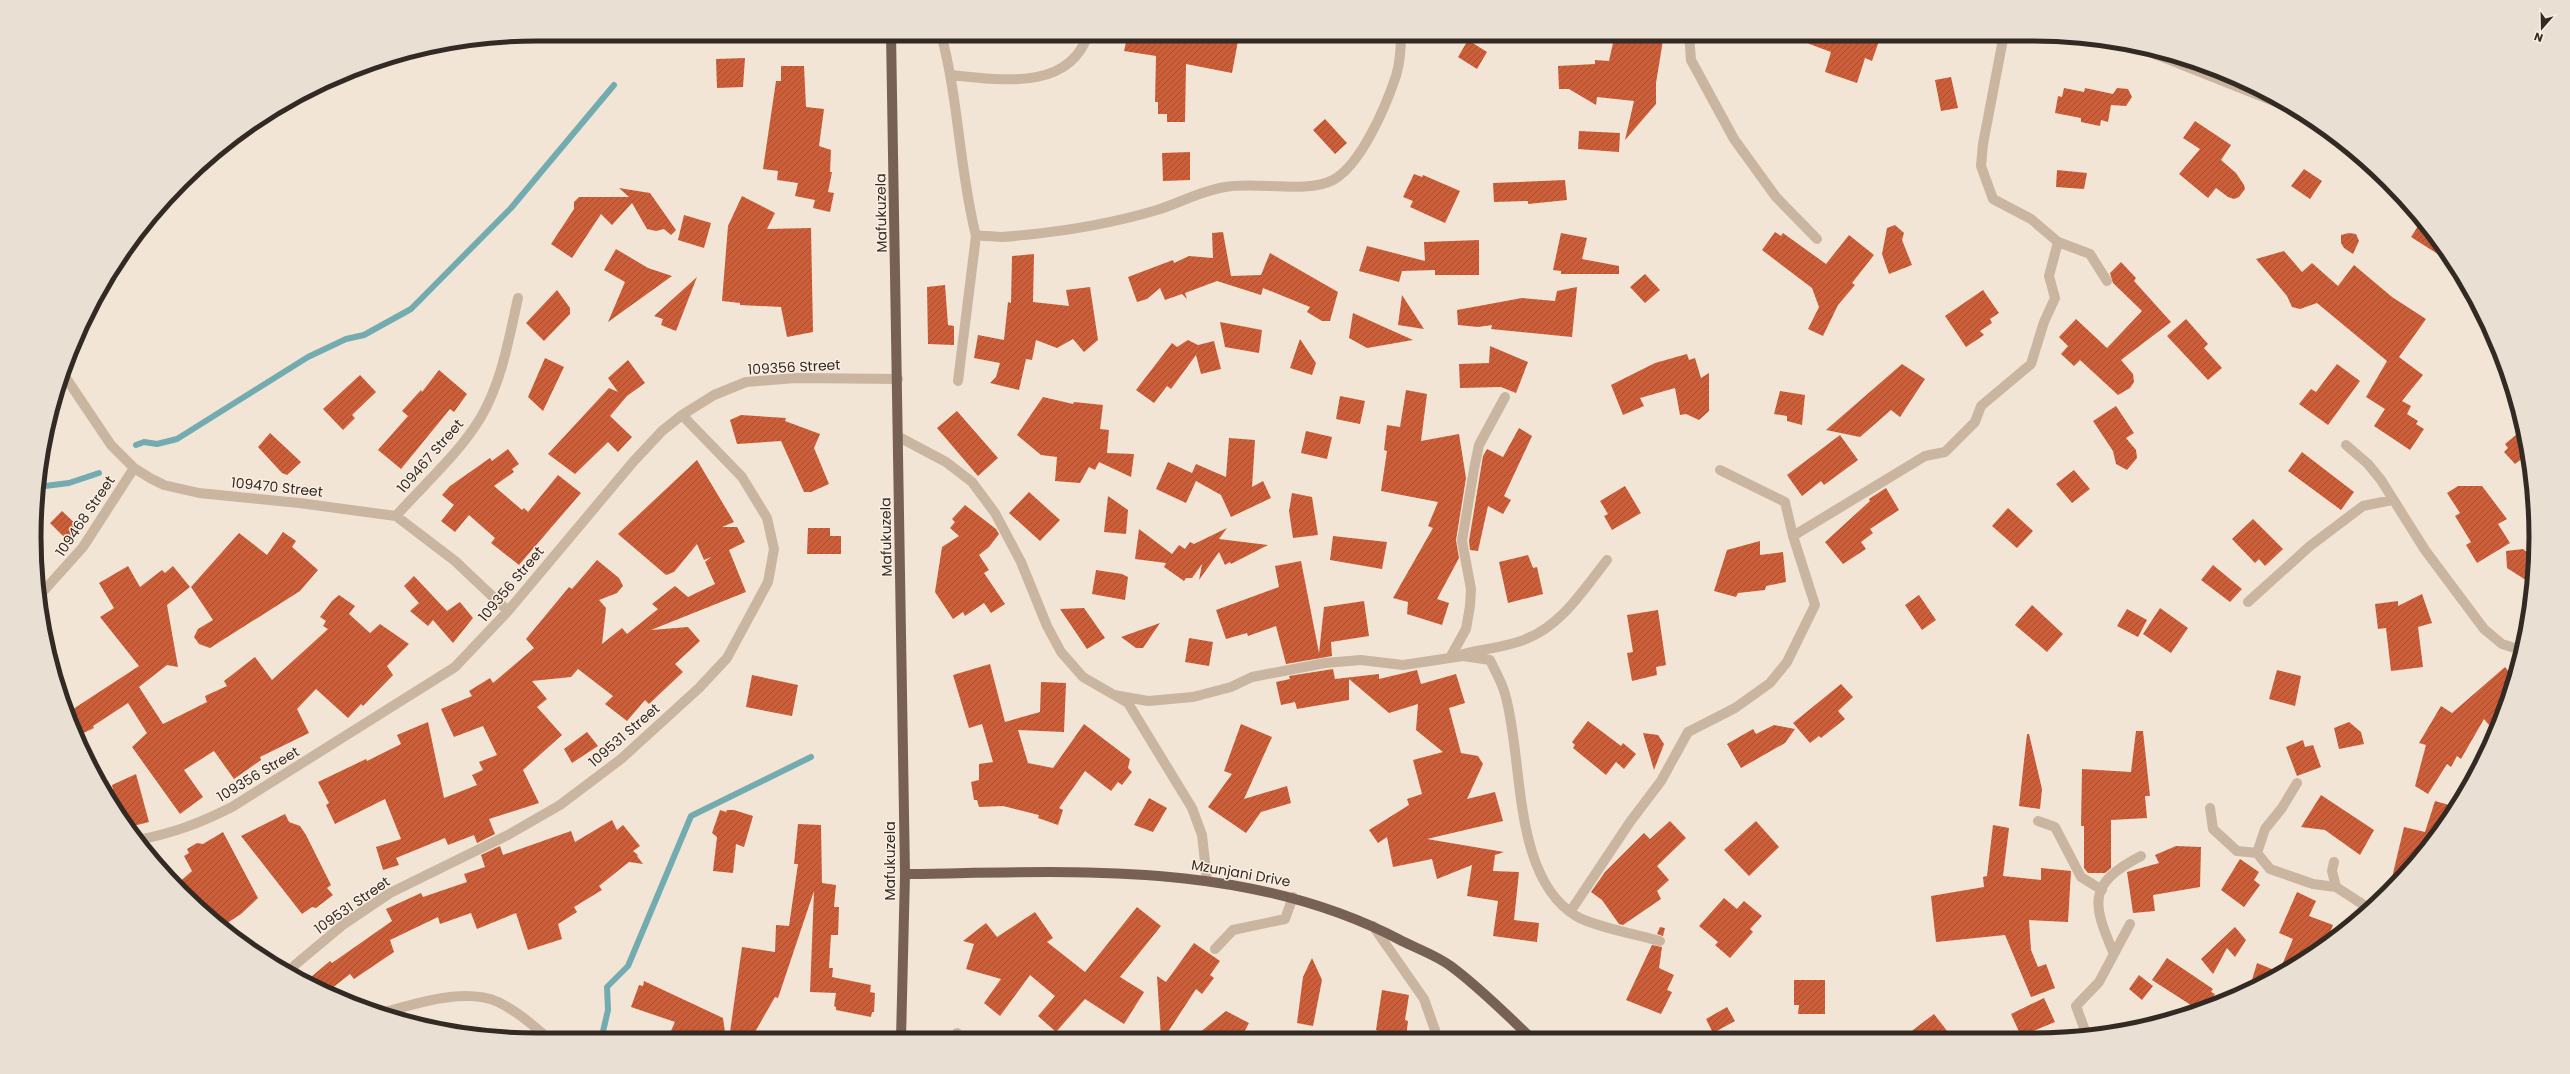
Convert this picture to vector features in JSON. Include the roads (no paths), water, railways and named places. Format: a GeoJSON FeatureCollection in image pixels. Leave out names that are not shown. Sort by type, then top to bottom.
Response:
{"type":"FeatureCollection","features":[{"type":"Feature","properties":{"kind":"main road","name":"Mafukuzela"},"geometry":{"type":"LineString","coordinates":[[891,41],[898,379],[905,874],[901,1033]]}},
{"type":"Feature","properties":{"kind":"main road","name":"Mzunjani Drive"},"geometry":{"type":"LineString","coordinates":[[905,874],[1055,872],[1169,875],[1207,880],[1293,897],[1372,925],[1451,966],[1502,1009],[1526,1033]]}},
{"type":"Feature","properties":{"kind":"street"},"geometry":{"type":"LineString","coordinates":[[943,41],[950,75],[969,208],[976,236],[958,381]]}},
{"type":"Feature","properties":{"kind":"street"},"geometry":{"type":"LineString","coordinates":[[950,75],[1015,81],[1045,76],[1062,68],[1075,57],[1085,41]]}},
{"type":"Feature","properties":{"kind":"street"},"geometry":{"type":"LineString","coordinates":[[976,236],[1001,237],[1069,230],[1157,210],[1194,194],[1226,186],[1314,186],[1332,181],[1342,174],[1353,161],[1380,114],[1396,74],[1400,41]]}},
{"type":"Feature","properties":{"kind":"street"},"geometry":{"type":"LineString","coordinates":[[1689,41],[1688,47],[1691,60],[1734,139],[1776,198],[1817,239]]}},
{"type":"Feature","properties":{"kind":"street"},"geometry":{"type":"LineString","coordinates":[[2003,41],[1983,144],[1981,166],[1993,199],[2031,219],[2058,242],[2090,254],[2108,281]]}},
{"type":"Feature","properties":{"kind":"street"},"geometry":{"type":"LineString","coordinates":[[2176,62],[2256,94]]}},
{"type":"Feature","properties":{"kind":"street"},"geometry":{"type":"LineString","coordinates":[[1793,536],[1925,456],[1945,452],[1975,422],[1981,406],[2031,364],[2044,322],[2055,298],[2049,276],[2058,242]]}},
{"type":"Feature","properties":{"kind":"street","name":"109467 Street"},"geometry":{"type":"LineString","coordinates":[[396,516],[468,436],[481,416],[504,360],[518,298]]}},
{"type":"Feature","properties":{"kind":"street","name":"109356 Street"},"geometry":{"type":"LineString","coordinates":[[143,839],[197,825],[225,810],[379,717],[455,667],[508,611],[633,462],[662,431],[682,415],[714,395],[746,382],[796,378],[898,379]]}},
{"type":"Feature","properties":{"kind":"street","name":"109470 Street"},"geometry":{"type":"LineString","coordinates":[[67,379],[111,445],[134,468],[164,485],[199,493],[299,503],[396,516],[455,561],[508,611]]}},
{"type":"Feature","properties":{"kind":"street"},"geometry":{"type":"LineString","coordinates":[[1451,656],[1466,629],[1470,606],[1471,589],[1462,541],[1479,445],[1505,397]]}},
{"type":"Feature","properties":{"kind":"street","name":"109531 Street"},"geometry":{"type":"LineString","coordinates":[[292,969],[344,924],[390,893],[508,835],[560,805],[621,759],[699,688],[727,658],[768,582],[774,549],[767,518],[742,477],[682,415]]}},
{"type":"Feature","properties":{"kind":"street"},"geometry":{"type":"LineString","coordinates":[[898,437],[946,462],[972,482],[995,513],[1021,562],[1047,626],[1061,652],[1083,676],[1128,703],[1192,808],[1202,836],[1207,880]]}},
{"type":"Feature","properties":{"kind":"street"},"geometry":{"type":"LineString","coordinates":[[2346,445],[2377,475],[2425,550],[2484,629],[2502,644],[2516,648]]}},
{"type":"Feature","properties":{"kind":"street","name":"109468 Street"},"geometry":{"type":"LineString","coordinates":[[44,591],[83,547],[134,468]]}},
{"type":"Feature","properties":{"kind":"street"},"geometry":{"type":"LineString","coordinates":[[1570,912],[1630,822],[1661,781],[1688,732],[1741,704],[1770,683],[1787,662],[1815,605],[1793,536],[1785,502],[1720,470]]}},
{"type":"Feature","properties":{"kind":"street"},"geometry":{"type":"LineString","coordinates":[[2248,602],[2310,546],[2358,509],[2375,502],[2392,500]]}},
{"type":"Feature","properties":{"kind":"street"},"geometry":{"type":"LineString","coordinates":[[1114,695],[1148,701],[1193,697],[1231,687],[1252,677],[1325,663],[1361,660],[1403,665],[1526,639],[1547,628],[1569,609],[1607,560]]}},
{"type":"Feature","properties":{"kind":"street"},"geometry":{"type":"LineString","coordinates":[[1451,656],[1463,656],[1490,660],[1505,693],[1513,732],[1523,823],[1552,896],[1578,917],[1660,941]]}},
{"type":"Feature","properties":{"kind":"street"},"geometry":{"type":"LineString","coordinates":[[2257,853],[2265,829],[2282,808],[2297,783]]}},
{"type":"Feature","properties":{"kind":"street"},"geometry":{"type":"LineString","coordinates":[[2210,808],[2213,829],[2237,852],[2257,853],[2270,869],[2313,884],[2336,887],[2365,906]]}},
{"type":"Feature","properties":{"kind":"street"},"geometry":{"type":"LineString","coordinates":[[2038,821],[2055,827],[2081,877],[2102,890]]}},
{"type":"Feature","properties":{"kind":"street"},"geometry":{"type":"LineString","coordinates":[[2114,954],[2102,927],[2097,904],[2104,882],[2122,866],[2141,856]]}},
{"type":"Feature","properties":{"kind":"street"},"geometry":{"type":"LineString","coordinates":[[2334,862],[2332,871],[2336,887]]}},
{"type":"Feature","properties":{"kind":"street"},"geometry":{"type":"LineString","coordinates":[[1215,949],[1233,930],[1285,919],[1293,897]]}},
{"type":"Feature","properties":{"kind":"street"},"geometry":{"type":"LineString","coordinates":[[2085,1030],[2076,1006],[2099,982],[2130,924]]}},
{"type":"Feature","properties":{"kind":"street"},"geometry":{"type":"LineString","coordinates":[[1372,925],[1424,999],[1436,1033]]}},
{"type":"Feature","properties":{"kind":"street"},"geometry":{"type":"LineString","coordinates":[[390,1010],[423,1000],[470,996],[497,1002],[519,1015],[539,1033]]}},
{"type":"Feature","properties":{"kind":"waterway"},"geometry":{"type":"LineString","coordinates":[[136,445],[144,442],[157,444],[177,439],[308,357],[346,339],[364,335],[411,309],[511,208],[614,85]]}},
{"type":"Feature","properties":{"kind":"waterway"},"geometry":{"type":"LineString","coordinates":[[44,486],[69,483],[99,473]]}},
{"type":"Feature","properties":{"kind":"waterway"},"geometry":{"type":"LineString","coordinates":[[603,1033],[608,1010],[607,987],[628,966],[691,816],[811,757]]}}]}
